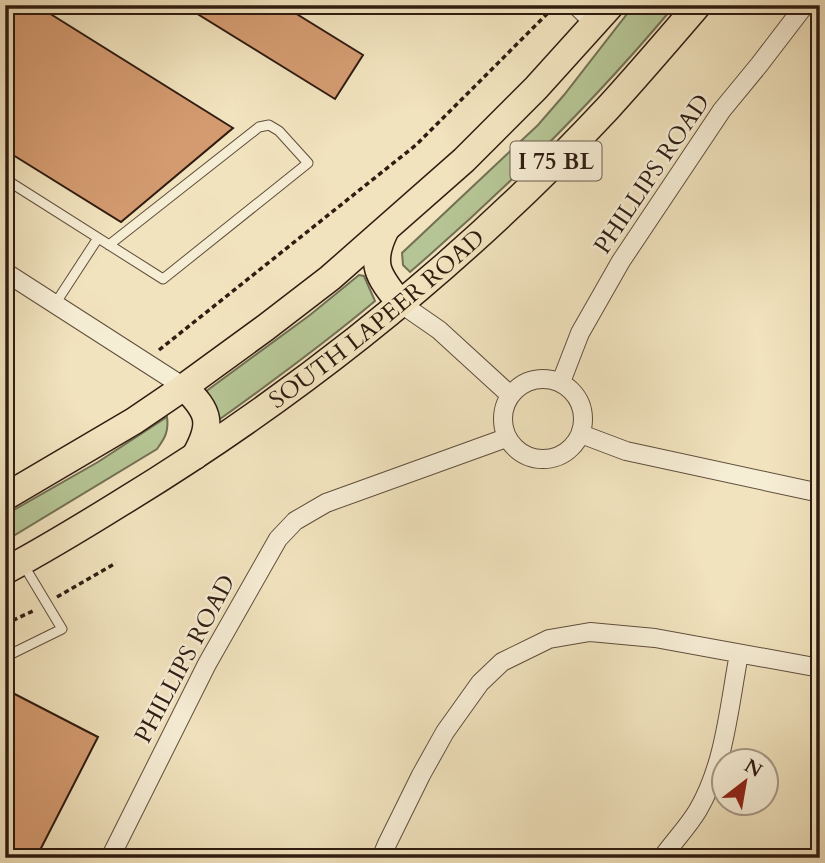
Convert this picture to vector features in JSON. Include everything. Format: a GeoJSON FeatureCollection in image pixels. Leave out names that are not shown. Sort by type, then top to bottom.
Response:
{"type":"FeatureCollection","features":[{"type":"Feature","properties":{"kind":"main road","name":"I 75 BL"},"geometry":{"type":"LineString","coordinates":[[5,497],[134,421],[330,278],[474,151],[537,88],[611,5]]}},
{"type":"Feature","properties":{"kind":"main road","name":"SOUTH LAPEER ROAD"},"geometry":{"type":"LineString","coordinates":[[13,566],[90,522],[195,456],[295,387],[351,344],[480,233],[564,153],[607,109],[698,5]]}},
{"type":"Feature","properties":{"kind":"main road"},"geometry":{"type":"LineString","coordinates":[[386,230],[376,257],[378,269],[400,303]]}},
{"type":"Feature","properties":{"kind":"main road"},"geometry":{"type":"LineString","coordinates":[[184,387],[205,411],[206,433],[195,456]]}},
{"type":"Feature","properties":{"kind":"street","name":"PHILLIPS ROAD"},"geometry":{"type":"LineString","coordinates":[[561,382],[580,333],[621,261],[722,110],[805,5]]}},
{"type":"Feature","properties":{"kind":"street"},"geometry":{"type":"LineString","coordinates":[[5,272],[184,387]]}},
{"type":"Feature","properties":{"kind":"street"},"geometry":{"type":"LineString","coordinates":[[400,303],[439,330],[509,394]]}},
{"type":"Feature","properties":{"kind":"street"},"geometry":{"type":"LineString","coordinates":[[542,378],[561,382],[577,397],[584,415],[581,434],[567,453],[543,460],[520,454],[506,438],[501,416],[509,394],[523,383],[542,378]]}},
{"type":"Feature","properties":{"kind":"street"},"geometry":{"type":"LineString","coordinates":[[581,434],[626,451],[820,493]]}},
{"type":"Feature","properties":{"kind":"street","name":"PHILLIPS ROAD"},"geometry":{"type":"LineString","coordinates":[[110,858],[207,664],[278,539],[295,521],[326,503],[506,438]]}},
{"type":"Feature","properties":{"kind":"street"},"geometry":{"type":"LineString","coordinates":[[381,858],[444,732],[480,682],[502,662],[549,639],[590,632],[655,638],[820,668]]}},
{"type":"Feature","properties":{"kind":"street"},"geometry":{"type":"LineString","coordinates":[[662,858],[697,811],[713,777],[739,654]]}},
{"type":"Feature","properties":{"kind":"lane"},"geometry":{"type":"LineString","coordinates":[[569,5],[592,27]]}},
{"type":"Feature","properties":{"kind":"lane"},"geometry":{"type":"LineString","coordinates":[[5,179],[109,245],[163,279],[308,163],[279,131],[269,125],[259,127],[109,245]]}},
{"type":"Feature","properties":{"kind":"lane"},"geometry":{"type":"LineString","coordinates":[[55,304],[98,238]]}},
{"type":"Feature","properties":{"kind":"lane"},"geometry":{"type":"LineString","coordinates":[[5,657],[62,629],[46,603],[13,566]]}},
{"type":"Feature","properties":{"kind":"path"},"geometry":{"type":"LineString","coordinates":[[159,351],[416,145],[555,5]]}},
{"type":"Feature","properties":{"kind":"path"},"geometry":{"type":"LineString","coordinates":[[5,624],[116,563]]}},
{"type":"Feature","properties":{"kind":"green space"},"geometry":{"type":"Polygon","coordinates":[[[634,5],[675,5],[613,76],[548,144],[410,272],[403,265],[402,253],[538,125],[634,5]]]}},
{"type":"Feature","properties":{"kind":"green space"},"geometry":{"type":"Polygon","coordinates":[[[359,275],[364,276],[375,301],[279,376],[220,419],[217,418],[205,392],[310,315],[359,275]]]}},
{"type":"Feature","properties":{"kind":"green space"},"geometry":{"type":"Polygon","coordinates":[[[167,417],[166,434],[157,449],[5,541],[5,515],[98,462],[167,417]]]}},
{"type":"Feature","properties":{"kind":"building"},"geometry":{"type":"Polygon","coordinates":[[[5,5],[36,5],[233,128],[121,222],[5,150],[5,5]]]}},
{"type":"Feature","properties":{"kind":"building"},"geometry":{"type":"Polygon","coordinates":[[[183,5],[282,5],[363,55],[335,99],[183,5]]]}},
{"type":"Feature","properties":{"kind":"building"},"geometry":{"type":"Polygon","coordinates":[[[5,689],[98,737],[36,858],[5,858],[5,689]]]}}]}
